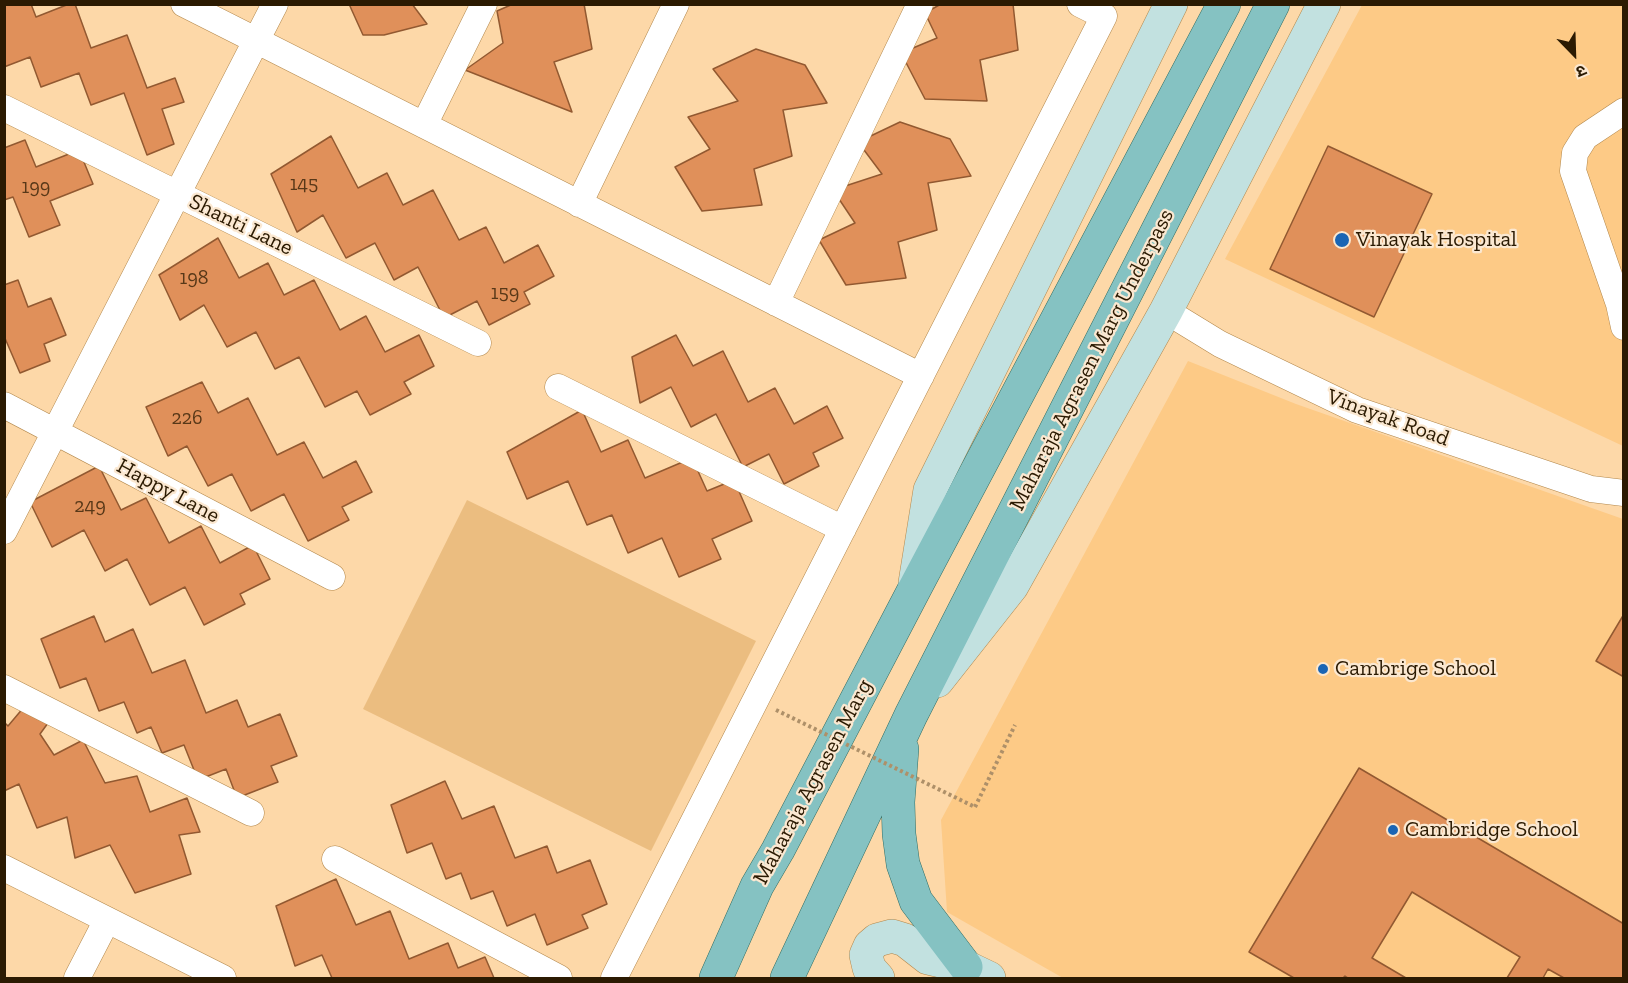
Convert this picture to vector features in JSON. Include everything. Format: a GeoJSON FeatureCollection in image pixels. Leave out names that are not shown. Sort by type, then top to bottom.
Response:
{"type":"FeatureCollection","features":[{"type":"Feature","properties":{"kind":"main road"},"geometry":{"type":"LineString","coordinates":[[915,588],[930,490],[1171,4]]}},
{"type":"Feature","properties":{"kind":"main road","name":"Maharaja Agrasen Marg Underpass"},"geometry":{"type":"LineString","coordinates":[[915,588],[1224,4]]}},
{"type":"Feature","properties":{"kind":"main road","name":"Maharaja Agrasen Marg Underpass"},"geometry":{"type":"LineString","coordinates":[[907,722],[1273,4]]}},
{"type":"Feature","properties":{"kind":"main road"},"geometry":{"type":"LineString","coordinates":[[787,978],[907,722],[1012,586],[1166,311],[1324,4]]}},
{"type":"Feature","properties":{"kind":"main road","name":"Maharaja Agrasen Marg"},"geometry":{"type":"LineString","coordinates":[[716,978],[757,886],[915,588]]}},
{"type":"Feature","properties":{"kind":"main road"},"geometry":{"type":"LineString","coordinates":[[907,722],[898,802],[903,864],[916,901],[978,973]]}},
{"type":"Feature","properties":{"kind":"main road"},"geometry":{"type":"LineString","coordinates":[[878,978],[869,968],[866,955],[870,946],[877,940],[892,936],[905,940],[928,958],[978,973]]}},
{"type":"Feature","properties":{"kind":"street"},"geometry":{"type":"LineString","coordinates":[[184,4],[921,376]]}},
{"type":"Feature","properties":{"kind":"street"},"geometry":{"type":"LineString","coordinates":[[4,531],[274,4]]}},
{"type":"Feature","properties":{"kind":"street"},"geometry":{"type":"LineString","coordinates":[[424,125],[484,4]]}},
{"type":"Feature","properties":{"kind":"street"},"geometry":{"type":"LineString","coordinates":[[579,204],[676,4]]}},
{"type":"Feature","properties":{"kind":"street"},"geometry":{"type":"LineString","coordinates":[[776,303],[920,4]]}},
{"type":"Feature","properties":{"kind":"street"},"geometry":{"type":"LineString","coordinates":[[614,978],[1104,16],[1080,4]]}},
{"type":"Feature","properties":{"kind":"street","name":"Shanti Lane"},"geometry":{"type":"LineString","coordinates":[[4,108],[478,343]]}},
{"type":"Feature","properties":{"kind":"street"},"geometry":{"type":"LineString","coordinates":[[1623,111],[1585,137],[1575,153],[1573,171],[1618,304],[1623,327]]}},
{"type":"Feature","properties":{"kind":"street","name":"Vinayak Road"},"geometry":{"type":"LineString","coordinates":[[1166,311],[1220,344],[1357,410],[1591,489],[1623,493]]}},
{"type":"Feature","properties":{"kind":"street"},"geometry":{"type":"LineString","coordinates":[[558,387],[843,529]]}},
{"type":"Feature","properties":{"kind":"street","name":"Happy Lane"},"geometry":{"type":"LineString","coordinates":[[4,405],[332,577]]}},
{"type":"Feature","properties":{"kind":"street"},"geometry":{"type":"LineString","coordinates":[[4,688],[251,813]]}},
{"type":"Feature","properties":{"kind":"street"},"geometry":{"type":"LineString","coordinates":[[334,859],[559,978]]}},
{"type":"Feature","properties":{"kind":"street"},"geometry":{"type":"LineString","coordinates":[[4,868],[224,978]]}},
{"type":"Feature","properties":{"kind":"street"},"geometry":{"type":"LineString","coordinates":[[77,978],[107,920]]}},
{"type":"Feature","properties":{"kind":"path"},"geometry":{"type":"LineString","coordinates":[[776,710],[975,807],[1015,725]]}},
{"type":"Feature","properties":{"kind":"shaded area"},"geometry":{"type":"Polygon","coordinates":[[[1362,5],[1623,5],[1623,446],[1225,259],[1362,5]]]}},
{"type":"Feature","properties":{"kind":"shaded area","name":"Cambrige School"},"geometry":{"type":"Polygon","coordinates":[[[1188,361],[1296,404],[1623,519],[1623,978],[1063,978],[947,912],[941,820],[1188,361]]]}},
{"type":"Feature","properties":{"kind":"shaded area"},"geometry":{"type":"Polygon","coordinates":[[[467,500],[756,641],[651,851],[363,709],[467,500]]]}},
{"type":"Feature","properties":{"kind":"building"},"geometry":{"type":"Polygon","coordinates":[[[4,4],[31,4],[36,17],[69,4],[75,4],[91,48],[127,35],[147,88],[175,78],[184,102],[162,109],[174,144],[147,155],[124,93],[91,105],[79,73],[41,87],[30,57],[4,67],[4,4]]]}},
{"type":"Feature","properties":{"kind":"building"},"geometry":{"type":"Polygon","coordinates":[[[349,4],[412,4],[427,24],[384,35],[363,35],[349,4]]]}},
{"type":"Feature","properties":{"kind":"building"},"geometry":{"type":"Polygon","coordinates":[[[513,4],[584,4],[592,49],[554,62],[572,112],[465,70],[503,43],[497,11],[513,4]]]}},
{"type":"Feature","properties":{"kind":"building"},"geometry":{"type":"Polygon","coordinates":[[[941,4],[1013,4],[1018,50],[980,60],[987,101],[925,99],[901,53],[937,38],[925,13],[941,4]]]}},
{"type":"Feature","properties":{"kind":"building"},"geometry":{"type":"Polygon","coordinates":[[[756,49],[805,65],[827,103],[783,110],[792,156],[754,169],[762,205],[702,211],[675,167],[710,149],[688,117],[738,101],[713,69],[756,49]]]}},
{"type":"Feature","properties":{"kind":"building"},"geometry":{"type":"Polygon","coordinates":[[[900,122],[950,139],[971,176],[928,183],[937,230],[898,242],[906,278],[846,285],[819,240],[855,223],[833,190],[882,174],[858,142],[900,122]]]}},
{"type":"Feature","properties":{"kind":"building"},"geometry":{"type":"Polygon","coordinates":[[[331,136],[358,188],[387,173],[403,205],[433,190],[459,240],[486,227],[504,263],[538,245],[554,276],[524,292],[530,304],[489,325],[477,301],[444,318],[418,267],[394,280],[375,243],[346,258],[323,215],[297,232],[271,174],[331,136]]]}},
{"type":"Feature","properties":{"kind":"building"},"geometry":{"type":"Polygon","coordinates":[[[25,140],[36,167],[79,150],[93,184],[50,201],[60,225],[29,237],[13,197],[4,200],[4,148],[25,140]]]}},
{"type":"Feature","properties":{"kind":"building"},"geometry":{"type":"Polygon","coordinates":[[[1328,146],[1432,194],[1374,317],[1270,269],[1328,146]]]}},
{"type":"Feature","properties":{"kind":"building"},"geometry":{"type":"Polygon","coordinates":[[[218,238],[239,278],[268,263],[284,295],[314,280],[340,330],[366,316],[385,352],[419,335],[434,366],[404,382],[411,394],[370,415],[357,391],[325,407],[299,357],[275,369],[256,332],[227,347],[204,305],[180,320],[159,275],[218,238]]]}},
{"type":"Feature","properties":{"kind":"building"},"geometry":{"type":"Polygon","coordinates":[[[18,280],[28,307],[51,298],[66,335],[44,344],[50,361],[20,373],[4,336],[4,285],[18,280]]]}},
{"type":"Feature","properties":{"kind":"building"},"geometry":{"type":"Polygon","coordinates":[[[676,335],[693,366],[723,351],[748,402],[775,388],[794,424],[827,406],[843,438],[813,453],[819,466],[784,484],[769,454],[743,467],[716,414],[691,427],[671,387],[640,403],[632,357],[676,335]]]}},
{"type":"Feature","properties":{"kind":"building"},"geometry":{"type":"Polygon","coordinates":[[[202,382],[218,413],[248,398],[277,455],[304,442],[323,478],[356,461],[372,492],[342,507],[349,520],[308,541],[284,494],[251,511],[232,474],[208,486],[187,446],[168,456],[146,407],[202,382]]]}},
{"type":"Feature","properties":{"kind":"building"},"geometry":{"type":"Polygon","coordinates":[[[582,410],[601,452],[628,440],[645,478],[692,458],[707,491],[734,480],[752,521],[712,539],[721,559],[679,577],[662,538],[628,553],[612,515],[587,525],[568,481],[527,499],[507,452],[582,410]]]}},
{"type":"Feature","properties":{"kind":"building"},"geometry":{"type":"Polygon","coordinates":[[[99,466],[121,510],[146,498],[169,543],[201,526],[220,563],[253,545],[270,579],[240,594],[245,604],[204,625],[185,587],[150,605],[127,559],[105,571],[84,530],[52,547],[30,502],[99,466]]]}},
{"type":"Feature","properties":{"kind":"building"},"geometry":{"type":"Polygon","coordinates":[[[1624,614],[1624,677],[1596,661],[1624,614]]]}},
{"type":"Feature","properties":{"kind":"building"},"geometry":{"type":"Polygon","coordinates":[[[94,616],[105,642],[133,629],[152,673],[185,660],[206,713],[237,700],[248,727],[280,714],[297,756],[271,766],[278,782],[237,798],[226,769],[198,780],[184,745],[162,753],[151,727],[137,733],[124,702],[99,711],[86,678],[60,688],[41,639],[94,616]]]}},
{"type":"Feature","properties":{"kind":"building"},"geometry":{"type":"Polygon","coordinates":[[[24,707],[48,723],[40,734],[54,755],[83,740],[105,783],[137,776],[150,812],[187,798],[200,832],[179,835],[191,874],[135,893],[110,845],[75,858],[67,817],[37,828],[19,784],[4,791],[4,722],[8,726],[24,707]]]}},
{"type":"Feature","properties":{"kind":"building","name":"Cambridge School"},"geometry":{"type":"Polygon","coordinates":[[[1359,768],[1624,924],[1624,978],[1564,978],[1548,969],[1543,978],[1507,978],[1520,957],[1412,892],[1372,958],[1406,978],[1348,978],[1345,976],[1343,978],[1294,978],[1249,952],[1359,768]]]}},
{"type":"Feature","properties":{"kind":"building"},"geometry":{"type":"Polygon","coordinates":[[[445,781],[462,819],[494,806],[515,858],[547,846],[557,873],[590,860],[607,904],[582,915],[588,928],[547,945],[535,914],[507,926],[493,891],[471,899],[461,873],[446,879],[432,843],[407,853],[391,805],[445,781]]]}},
{"type":"Feature","properties":{"kind":"building"},"geometry":{"type":"Polygon","coordinates":[[[336,879],[356,925],[390,911],[409,959],[448,943],[458,968],[485,957],[494,978],[332,978],[322,955],[295,966],[276,906],[336,879]]]}},
{"type":"Feature","properties":{"kind":"place","name":"Vinayak Hospital"},"geometry":{"type":"Point","coordinates":[1342,240]}},
{"type":"Feature","properties":{"kind":"place","name":"Cambrige School"},"geometry":{"type":"Point","coordinates":[1323,669]}},
{"type":"Feature","properties":{"kind":"place","name":"Cambridge School"},"geometry":{"type":"Point","coordinates":[1393,830]}}]}
